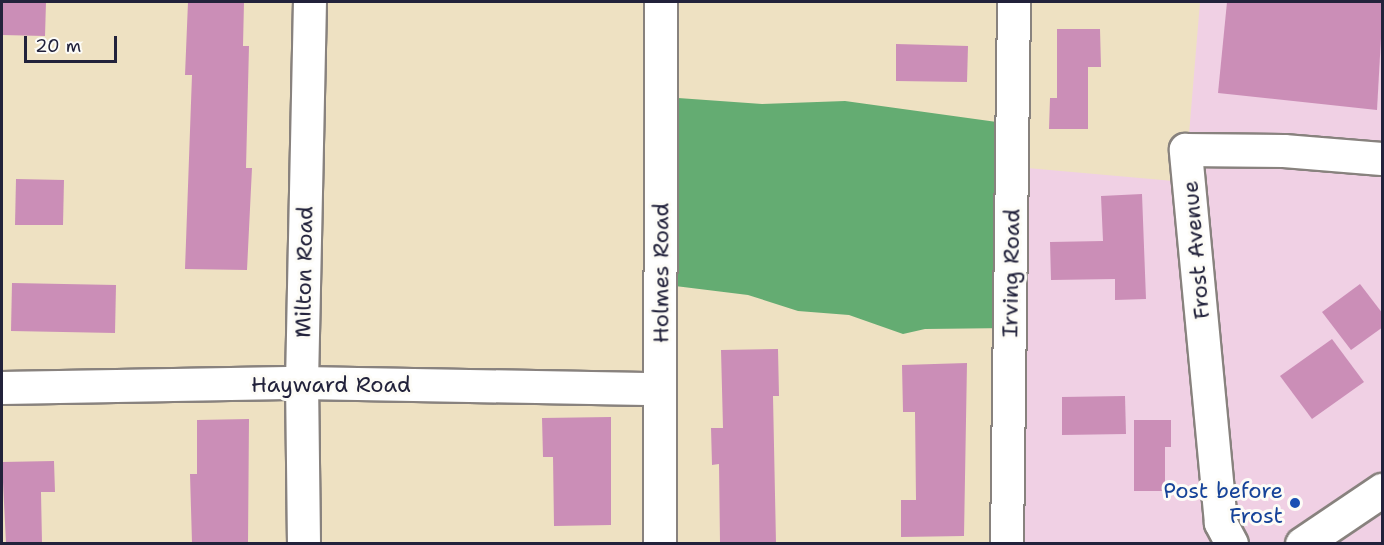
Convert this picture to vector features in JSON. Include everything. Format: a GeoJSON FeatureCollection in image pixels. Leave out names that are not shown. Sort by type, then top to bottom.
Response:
{"type":"FeatureCollection","features":[{"type":"Feature","properties":{"kind":"main road"},"geometry":{"type":"LineString","coordinates":[[1302,543],[1383,490]]}},
{"type":"Feature","properties":{"kind":"street","name":"Milton Road"},"geometry":{"type":"LineString","coordinates":[[304,543],[302,383],[310,2]]}},
{"type":"Feature","properties":{"kind":"street","name":"Holmes Road"},"geometry":{"type":"LineString","coordinates":[[660,543],[661,2]]}},
{"type":"Feature","properties":{"kind":"street","name":"Irving Road"},"geometry":{"type":"LineString","coordinates":[[1007,543],[1014,2]]}},
{"type":"Feature","properties":{"kind":"street","name":"Frost Avenue"},"geometry":{"type":"LineString","coordinates":[[1232,543],[1221,523],[1186,150],[1284,151],[1383,159]]}},
{"type":"Feature","properties":{"kind":"street","name":"Hayward Road"},"geometry":{"type":"LineString","coordinates":[[2,388],[302,383],[660,389]]}},
{"type":"Feature","properties":{"kind":"shaded area"},"geometry":{"type":"Polygon","coordinates":[[[1200,2],[1382,2],[1382,543],[1010,544],[1015,167],[1185,182],[1200,2]]]}},
{"type":"Feature","properties":{"kind":"green space"},"geometry":{"type":"Polygon","coordinates":[[[664,97],[762,104],[845,101],[1004,123],[1010,328],[925,329],[903,334],[849,315],[798,311],[748,295],[667,285],[664,97]]]}},
{"type":"Feature","properties":{"kind":"building"},"geometry":{"type":"Polygon","coordinates":[[[2,2],[46,2],[45,36],[2,35],[2,2]]]}},
{"type":"Feature","properties":{"kind":"building"},"geometry":{"type":"Polygon","coordinates":[[[188,2],[244,2],[243,46],[249,46],[246,168],[252,168],[247,270],[185,269],[192,75],[185,75],[188,2]]]}},
{"type":"Feature","properties":{"kind":"building"},"geometry":{"type":"Polygon","coordinates":[[[1227,2],[1383,2],[1377,110],[1218,93],[1227,2]]]}},
{"type":"Feature","properties":{"kind":"building"},"geometry":{"type":"Polygon","coordinates":[[[1057,29],[1100,29],[1101,67],[1088,67],[1088,129],[1049,129],[1050,98],[1057,98],[1057,29]]]}},
{"type":"Feature","properties":{"kind":"building"},"geometry":{"type":"Polygon","coordinates":[[[896,44],[968,46],[967,82],[896,81],[896,44]]]}},
{"type":"Feature","properties":{"kind":"building"},"geometry":{"type":"Polygon","coordinates":[[[16,179],[64,180],[63,225],[15,225],[16,179]]]}},
{"type":"Feature","properties":{"kind":"building"},"geometry":{"type":"Polygon","coordinates":[[[1142,194],[1146,299],[1115,300],[1115,279],[1051,280],[1050,242],[1103,241],[1101,196],[1142,194]]]}},
{"type":"Feature","properties":{"kind":"building"},"geometry":{"type":"Polygon","coordinates":[[[12,283],[116,285],[115,333],[11,331],[12,283]]]}},
{"type":"Feature","properties":{"kind":"building"},"geometry":{"type":"Polygon","coordinates":[[[1360,284],[1383,314],[1383,327],[1351,350],[1322,312],[1360,284]]]}},
{"type":"Feature","properties":{"kind":"building"},"geometry":{"type":"Polygon","coordinates":[[[1332,339],[1364,382],[1312,419],[1280,376],[1332,339]]]}},
{"type":"Feature","properties":{"kind":"building"},"geometry":{"type":"Polygon","coordinates":[[[778,349],[779,396],[773,396],[776,543],[720,543],[719,464],[712,465],[711,428],[723,428],[721,350],[778,349]]]}},
{"type":"Feature","properties":{"kind":"building"},"geometry":{"type":"Polygon","coordinates":[[[967,363],[964,536],[901,537],[901,500],[916,500],[915,412],[903,412],[902,365],[967,363]]]}},
{"type":"Feature","properties":{"kind":"building"},"geometry":{"type":"Polygon","coordinates":[[[1125,396],[1126,434],[1062,435],[1062,397],[1125,396]]]}},
{"type":"Feature","properties":{"kind":"building"},"geometry":{"type":"Polygon","coordinates":[[[611,417],[611,525],[554,526],[553,457],[543,457],[542,418],[611,417]]]}},
{"type":"Feature","properties":{"kind":"building"},"geometry":{"type":"Polygon","coordinates":[[[249,419],[248,543],[192,543],[190,474],[197,474],[197,420],[249,419]]]}},
{"type":"Feature","properties":{"kind":"building"},"geometry":{"type":"Polygon","coordinates":[[[1134,420],[1171,420],[1171,447],[1165,447],[1165,491],[1134,491],[1134,420]]]}},
{"type":"Feature","properties":{"kind":"building"},"geometry":{"type":"Polygon","coordinates":[[[54,461],[55,492],[41,492],[42,543],[6,543],[2,462],[54,461]]]}},
{"type":"Feature","properties":{"kind":"place","name":"Post before Frost"},"geometry":{"type":"Point","coordinates":[1295,503]}}]}
